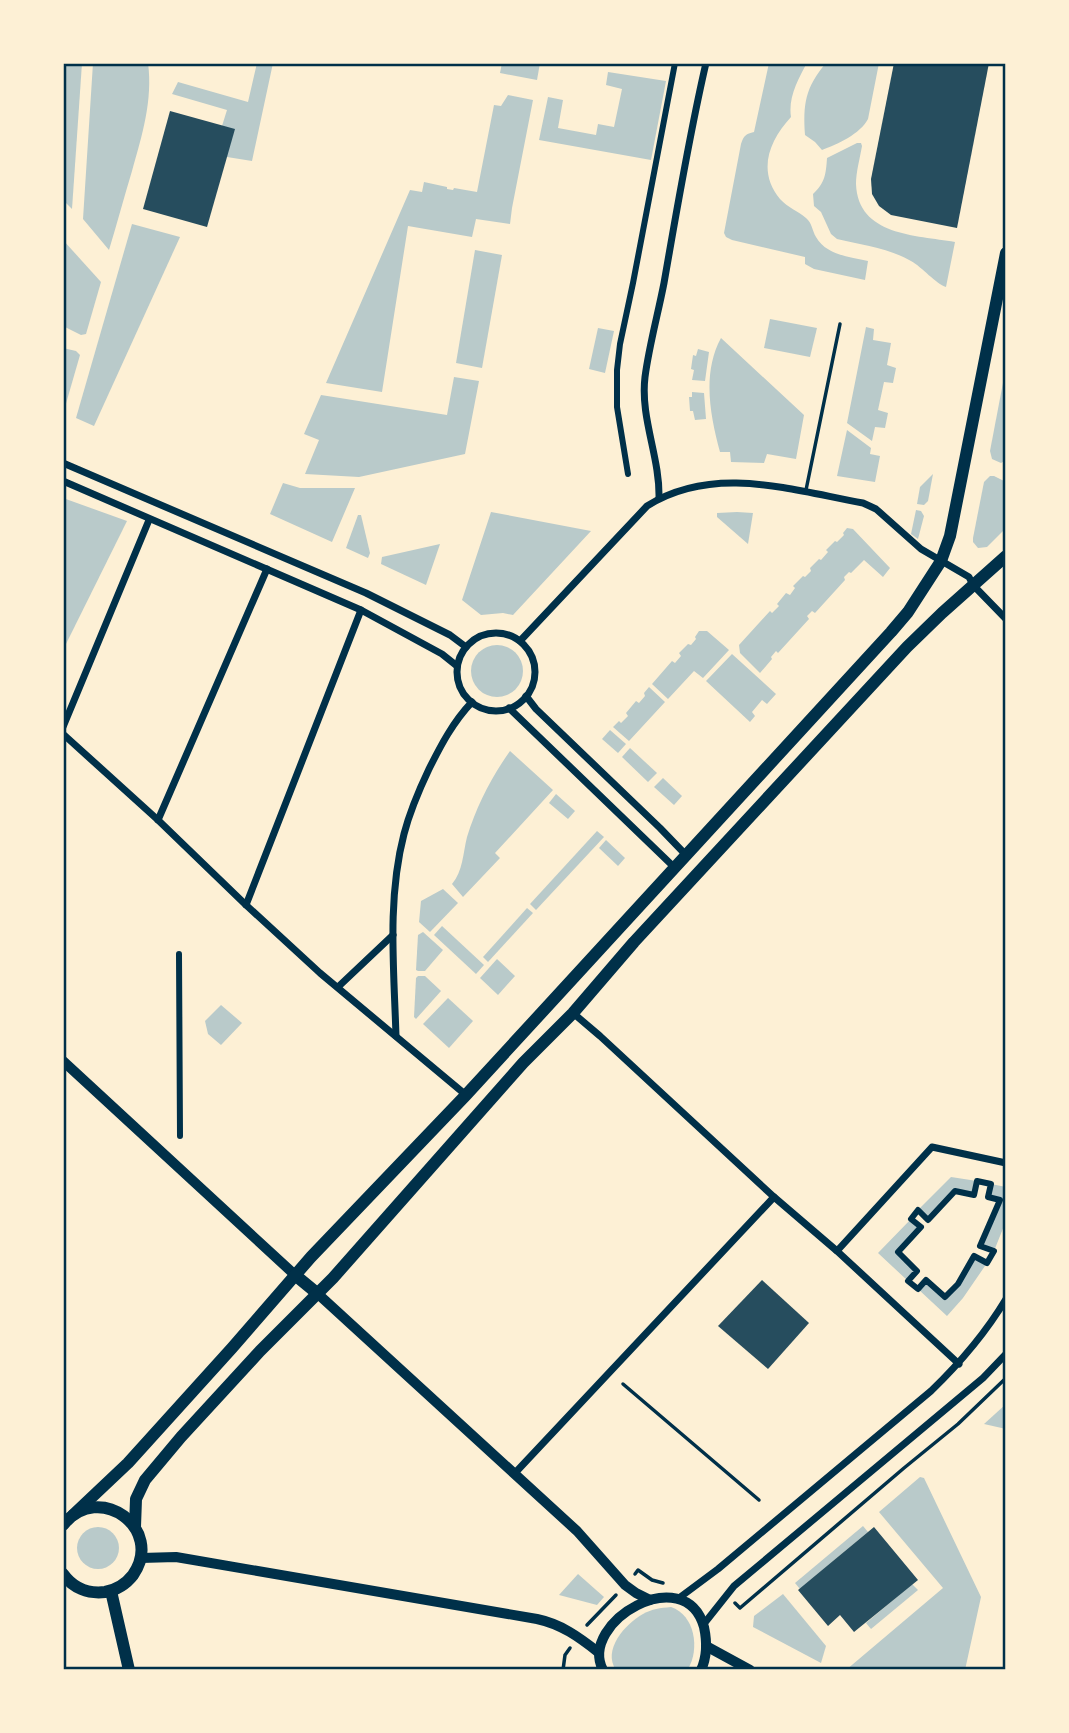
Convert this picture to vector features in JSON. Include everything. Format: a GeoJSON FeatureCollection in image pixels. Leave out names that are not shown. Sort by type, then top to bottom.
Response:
{"type":"FeatureCollection","features":[{"type":"Feature","properties":{"kind":"main road"},"geometry":{"type":"LineString","coordinates":[[63,1525],[128,1463],[295,1275],[466,1095],[908,612],[941,561],[950,536],[1006,253]]}},
{"type":"Feature","properties":{"kind":"main road"},"geometry":{"type":"LineString","coordinates":[[65,1580],[92,1592],[111,1591],[130,1579],[141,1558],[135,1527],[136,1499],[145,1480],[181,1437],[260,1351],[318,1294],[523,1063],[573,1013],[634,942],[907,647],[1006,556]]}},
{"type":"Feature","properties":{"kind":"main road"},"geometry":{"type":"LineString","coordinates":[[295,1275],[577,1531],[625,1585],[650,1600]]}},
{"type":"Feature","properties":{"kind":"main road"},"geometry":{"type":"LineString","coordinates":[[73,1515],[84,1509],[107,1508],[128,1518],[135,1527]]}},
{"type":"Feature","properties":{"kind":"main road"},"geometry":{"type":"LineString","coordinates":[[141,1558],[176,1557],[537,1619],[559,1625],[577,1636],[598,1664]]}},
{"type":"Feature","properties":{"kind":"main road"},"geometry":{"type":"LineString","coordinates":[[111,1591],[128,1670]]}},
{"type":"Feature","properties":{"kind":"main road"},"geometry":{"type":"LineString","coordinates":[[598,1664],[606,1632],[631,1609],[650,1600],[679,1598],[697,1612],[703,1625],[706,1646],[701,1670]]}},
{"type":"Feature","properties":{"kind":"main road"},"geometry":{"type":"LineString","coordinates":[[706,1646],[750,1670]]}},
{"type":"Feature","properties":{"kind":"street"},"geometry":{"type":"LineString","coordinates":[[628,474],[617,407],[617,370],[675,63]]}},
{"type":"Feature","properties":{"kind":"street"},"geometry":{"type":"LineString","coordinates":[[660,498],[660,479],[649,430],[645,379],[706,63]]}},
{"type":"Feature","properties":{"kind":"street"},"geometry":{"type":"LineString","coordinates":[[63,463],[366,593],[450,635],[466,647]]}},
{"type":"Feature","properties":{"kind":"street"},"geometry":{"type":"LineString","coordinates":[[63,481],[361,610],[442,654],[457,666]]}},
{"type":"Feature","properties":{"kind":"street"},"geometry":{"type":"LineString","coordinates":[[520,641],[647,506],[677,491],[743,482],[863,503],[876,509],[921,550],[969,577],[973,585],[1006,618]]}},
{"type":"Feature","properties":{"kind":"street"},"geometry":{"type":"LineString","coordinates":[[63,727],[149,520]]}},
{"type":"Feature","properties":{"kind":"street"},"geometry":{"type":"LineString","coordinates":[[158,820],[267,569]]}},
{"type":"Feature","properties":{"kind":"street"},"geometry":{"type":"LineString","coordinates":[[246,905],[361,610]]}},
{"type":"Feature","properties":{"kind":"street"},"geometry":{"type":"LineString","coordinates":[[491,633],[506,634],[520,641],[533,661],[535,674],[526,696],[509,708],[496,711],[472,702],[463,692],[458,680],[457,666],[466,647],[477,638],[491,633]]}},
{"type":"Feature","properties":{"kind":"street"},"geometry":{"type":"LineString","coordinates":[[526,696],[536,709],[686,855]]}},
{"type":"Feature","properties":{"kind":"street"},"geometry":{"type":"LineString","coordinates":[[396,1036],[393,935],[396,876],[404,835],[417,795],[442,742],[472,702]]}},
{"type":"Feature","properties":{"kind":"street"},"geometry":{"type":"LineString","coordinates":[[509,708],[675,868]]}},
{"type":"Feature","properties":{"kind":"street"},"geometry":{"type":"LineString","coordinates":[[63,734],[320,973],[466,1095]]}},
{"type":"Feature","properties":{"kind":"street"},"geometry":{"type":"LineString","coordinates":[[338,987],[393,935]]}},
{"type":"Feature","properties":{"kind":"street"},"geometry":{"type":"LineString","coordinates":[[179,954],[180,1136]]}},
{"type":"Feature","properties":{"kind":"street"},"geometry":{"type":"LineString","coordinates":[[573,1013],[959,1364]]}},
{"type":"Feature","properties":{"kind":"street"},"geometry":{"type":"LineString","coordinates":[[63,1061],[295,1275]]}},
{"type":"Feature","properties":{"kind":"street"},"geometry":{"type":"LineString","coordinates":[[837,1251],[932,1147],[1006,1163]]}},
{"type":"Feature","properties":{"kind":"street"},"geometry":{"type":"LineString","coordinates":[[977,1181],[991,1184],[988,1197],[1000,1199],[981,1246],[994,1251],[987,1263],[974,1256],[958,1284],[945,1297],[926,1280],[918,1289],[908,1281],[917,1271],[898,1252],[921,1227],[911,1219],[918,1210],[928,1220],[955,1191],[974,1195],[977,1181]]}},
{"type":"Feature","properties":{"kind":"street"},"geometry":{"type":"LineString","coordinates":[[515,1474],[774,1197]]}},
{"type":"Feature","properties":{"kind":"street"},"geometry":{"type":"LineString","coordinates":[[679,1598],[718,1569],[931,1391],[959,1364],[1006,1299]]}},
{"type":"Feature","properties":{"kind":"street"},"geometry":{"type":"LineString","coordinates":[[703,1625],[734,1586],[984,1378],[1006,1354]]}},
{"type":"Feature","properties":{"kind":"lane"},"geometry":{"type":"LineString","coordinates":[[805,492],[840,324]]}},
{"type":"Feature","properties":{"kind":"path"},"geometry":{"type":"LineString","coordinates":[[740,1608],[958,1424],[1006,1378]]}},
{"type":"Feature","properties":{"kind":"path"},"geometry":{"type":"LineString","coordinates":[[623,1384],[759,1500]]}},
{"type":"Feature","properties":{"kind":"path"},"geometry":{"type":"LineString","coordinates":[[584,1628],[638,1570],[652,1580],[665,1583]]}},
{"type":"Feature","properties":{"kind":"path"},"geometry":{"type":"LineString","coordinates":[[563,1670],[565,1656]]}},
{"type":"Feature","properties":{"kind":"shaded area"},"geometry":{"type":"Polygon","coordinates":[[[63,63],[82,63],[72,209],[63,200],[63,63]]]}},
{"type":"Feature","properties":{"kind":"shaded area"},"geometry":{"type":"Polygon","coordinates":[[[93,63],[148,63],[146,118],[109,250],[83,219],[93,63]]]}},
{"type":"Feature","properties":{"kind":"shaded area"},"geometry":{"type":"Polygon","coordinates":[[[257,63],[273,63],[252,161],[227,157],[222,126],[227,110],[172,94],[178,82],[248,102],[257,63]]]}},
{"type":"Feature","properties":{"kind":"shaded area"},"geometry":{"type":"Polygon","coordinates":[[[502,63],[540,63],[537,80],[500,73],[502,63]]]}},
{"type":"Feature","properties":{"kind":"shaded area"},"geometry":{"type":"Polygon","coordinates":[[[769,63],[807,63],[792,96],[791,117],[777,136],[769,156],[769,178],[773,188],[783,202],[808,220],[816,237],[826,248],[868,261],[865,280],[814,269],[805,264],[805,257],[732,240],[724,233],[741,144],[746,135],[754,132],[769,63]]]}},
{"type":"Feature","properties":{"kind":"shaded area"},"geometry":{"type":"Polygon","coordinates":[[[826,63],[879,63],[868,119],[854,134],[822,150],[805,135],[804,114],[810,89],[826,63]]]}},
{"type":"Feature","properties":{"kind":"shaded area"},"geometry":{"type":"Polygon","coordinates":[[[608,72],[666,81],[651,160],[539,140],[548,97],[563,100],[558,128],[596,135],[598,124],[614,127],[622,89],[606,85],[608,72]]]}},
{"type":"Feature","properties":{"kind":"shaded area"},"geometry":{"type":"Polygon","coordinates":[[[508,95],[533,100],[510,224],[476,219],[472,237],[408,226],[382,392],[326,383],[410,190],[422,192],[424,182],[447,189],[477,192],[494,105],[501,106],[508,95]]]}},
{"type":"Feature","properties":{"kind":"shaded area"},"geometry":{"type":"Polygon","coordinates":[[[857,143],[862,146],[856,184],[859,201],[867,214],[892,230],[955,242],[946,287],[902,257],[837,239],[831,234],[821,212],[814,206],[813,194],[824,178],[827,158],[857,143]]]}},
{"type":"Feature","properties":{"kind":"shaded area"},"geometry":{"type":"Polygon","coordinates":[[[132,224],[180,237],[94,426],[76,418],[132,224]]]}},
{"type":"Feature","properties":{"kind":"shaded area"},"geometry":{"type":"Polygon","coordinates":[[[63,240],[101,282],[86,334],[81,335],[63,326],[63,240]]]}},
{"type":"Feature","properties":{"kind":"shaded area"},"geometry":{"type":"Polygon","coordinates":[[[475,250],[502,255],[482,368],[456,363],[475,250]]]}},
{"type":"Feature","properties":{"kind":"shaded area"},"geometry":{"type":"Polygon","coordinates":[[[770,319],[817,328],[810,357],[764,348],[770,319]]]}},
{"type":"Feature","properties":{"kind":"shaded area"},"geometry":{"type":"Polygon","coordinates":[[[866,327],[874,329],[873,340],[891,343],[887,365],[896,368],[893,383],[884,382],[878,410],[888,413],[885,428],[875,427],[872,441],[847,423],[866,327]]]}},
{"type":"Feature","properties":{"kind":"shaded area"},"geometry":{"type":"Polygon","coordinates":[[[598,328],[614,331],[605,373],[589,369],[598,328]]]}},
{"type":"Feature","properties":{"kind":"shaded area"},"geometry":{"type":"Polygon","coordinates":[[[721,338],[804,415],[796,459],[767,454],[764,463],[731,462],[730,452],[720,452],[711,409],[710,380],[711,365],[721,338]]]}},
{"type":"Feature","properties":{"kind":"shaded area"},"geometry":{"type":"Polygon","coordinates":[[[63,348],[76,351],[80,355],[63,414],[63,348]]]}},
{"type":"Feature","properties":{"kind":"shaded area"},"geometry":{"type":"Polygon","coordinates":[[[698,349],[709,352],[705,381],[692,380],[693,355],[696,356],[698,349]]]}},
{"type":"Feature","properties":{"kind":"shaded area"},"geometry":{"type":"Polygon","coordinates":[[[1006,367],[1006,460],[1001,463],[992,459],[990,451],[1006,367]]]}},
{"type":"Feature","properties":{"kind":"shaded area"},"geometry":{"type":"Polygon","coordinates":[[[454,377],[479,381],[465,454],[359,477],[305,474],[319,440],[304,434],[321,395],[447,415],[454,377]]]}},
{"type":"Feature","properties":{"kind":"shaded area"},"geometry":{"type":"Polygon","coordinates":[[[692,392],[704,393],[706,419],[695,420],[693,411],[690,411],[689,397],[692,397],[692,392]]]}},
{"type":"Feature","properties":{"kind":"shaded area"},"geometry":{"type":"Polygon","coordinates":[[[847,430],[871,448],[870,454],[880,456],[875,482],[837,476],[847,430]]]}},
{"type":"Feature","properties":{"kind":"shaded area"},"geometry":{"type":"Polygon","coordinates":[[[933,474],[928,501],[924,505],[917,504],[920,487],[933,474]]]}},
{"type":"Feature","properties":{"kind":"shaded area"},"geometry":{"type":"Polygon","coordinates":[[[990,476],[1006,482],[1006,528],[987,547],[978,548],[973,538],[984,482],[990,476]]]}},
{"type":"Feature","properties":{"kind":"shaded area"},"geometry":{"type":"Polygon","coordinates":[[[283,483],[300,488],[355,488],[332,542],[270,514],[283,483]]]}},
{"type":"Feature","properties":{"kind":"shaded area"},"geometry":{"type":"Polygon","coordinates":[[[63,498],[127,521],[63,650],[63,498]]]}},
{"type":"Feature","properties":{"kind":"shaded area"},"geometry":{"type":"Polygon","coordinates":[[[916,510],[921,511],[924,516],[918,539],[911,534],[916,510]]]}},
{"type":"Feature","properties":{"kind":"shaded area"},"geometry":{"type":"Polygon","coordinates":[[[491,512],[591,531],[513,615],[481,615],[462,600],[491,512]]]}},
{"type":"Feature","properties":{"kind":"shaded area"},"geometry":{"type":"Polygon","coordinates":[[[717,513],[753,513],[748,544],[717,517],[717,513]]]}},
{"type":"Feature","properties":{"kind":"shaded area"},"geometry":{"type":"Polygon","coordinates":[[[358,515],[361,515],[370,553],[368,558],[346,548],[358,515]]]}},
{"type":"Feature","properties":{"kind":"shaded area"},"geometry":{"type":"Polygon","coordinates":[[[847,528],[853,529],[890,568],[883,577],[864,560],[849,572],[815,613],[812,611],[807,616],[809,619],[778,653],[776,651],[760,673],[740,653],[739,645],[770,611],[772,613],[779,606],[777,604],[786,593],[790,595],[795,588],[793,586],[811,571],[810,568],[821,560],[828,552],[826,550],[844,535],[847,528]]]}},
{"type":"Feature","properties":{"kind":"shaded area"},"geometry":{"type":"Polygon","coordinates":[[[440,544],[426,585],[381,564],[382,557],[440,544]]]}},
{"type":"Feature","properties":{"kind":"shaded area"},"geometry":{"type":"Polygon","coordinates":[[[699,631],[707,631],[729,650],[703,678],[694,671],[668,699],[652,684],[672,661],[675,663],[681,656],[679,653],[688,644],[691,645],[699,631]]]}},
{"type":"Feature","properties":{"kind":"shaded area"},"geometry":{"type":"Polygon","coordinates":[[[497,645],[507,647],[515,653],[521,661],[521,681],[515,689],[507,695],[497,697],[487,695],[479,689],[473,681],[471,671],[473,661],[479,653],[487,647],[497,645]]]}},
{"type":"Feature","properties":{"kind":"shaded area"},"geometry":{"type":"Polygon","coordinates":[[[732,654],[776,694],[767,704],[762,700],[752,712],[755,716],[750,722],[706,681],[732,654]]]}},
{"type":"Feature","properties":{"kind":"shaded area"},"geometry":{"type":"Polygon","coordinates":[[[649,687],[665,702],[629,741],[613,727],[628,716],[626,713],[636,701],[639,703],[649,687]]]}},
{"type":"Feature","properties":{"kind":"shaded area"},"geometry":{"type":"Polygon","coordinates":[[[610,730],[626,744],[618,753],[602,739],[610,730]]]}},
{"type":"Feature","properties":{"kind":"shaded area"},"geometry":{"type":"Polygon","coordinates":[[[630,748],[657,773],[648,782],[622,757],[630,748]]]}},
{"type":"Feature","properties":{"kind":"shaded area"},"geometry":{"type":"Polygon","coordinates":[[[510,751],[553,790],[495,853],[500,858],[463,897],[452,884],[461,868],[467,837],[485,792],[510,751]]]}},
{"type":"Feature","properties":{"kind":"shaded area"},"geometry":{"type":"Polygon","coordinates":[[[663,778],[682,796],[674,805],[654,787],[663,778]]]}},
{"type":"Feature","properties":{"kind":"shaded area"},"geometry":{"type":"Polygon","coordinates":[[[556,794],[575,811],[568,819],[549,803],[556,794]]]}},
{"type":"Feature","properties":{"kind":"shaded area"},"geometry":{"type":"Polygon","coordinates":[[[597,831],[604,837],[536,910],[530,904],[597,831]]]}},
{"type":"Feature","properties":{"kind":"shaded area"},"geometry":{"type":"Polygon","coordinates":[[[606,840],[625,858],[618,866],[599,848],[606,840]]]}},
{"type":"Feature","properties":{"kind":"shaded area"},"geometry":{"type":"Polygon","coordinates":[[[443,889],[458,903],[430,932],[419,922],[421,901],[443,889]]]}},
{"type":"Feature","properties":{"kind":"shaded area"},"geometry":{"type":"Polygon","coordinates":[[[527,908],[533,913],[488,962],[483,957],[527,908]]]}},
{"type":"Feature","properties":{"kind":"shaded area"},"geometry":{"type":"Polygon","coordinates":[[[442,926],[484,965],[476,974],[434,935],[442,926]]]}},
{"type":"Feature","properties":{"kind":"shaded area"},"geometry":{"type":"Polygon","coordinates":[[[423,932],[443,950],[425,971],[418,971],[418,935],[423,932]]]}},
{"type":"Feature","properties":{"kind":"shaded area"},"geometry":{"type":"Polygon","coordinates":[[[497,959],[515,976],[498,995],[480,978],[497,959]]]}},
{"type":"Feature","properties":{"kind":"shaded area"},"geometry":{"type":"Polygon","coordinates":[[[418,976],[425,976],[441,991],[416,1019],[414,1017],[418,976]]]}},
{"type":"Feature","properties":{"kind":"shaded area"},"geometry":{"type":"Polygon","coordinates":[[[448,998],[473,1021],[449,1048],[423,1024],[448,998]]]}},
{"type":"Feature","properties":{"kind":"shaded area"},"geometry":{"type":"Polygon","coordinates":[[[221,1005],[242,1023],[221,1045],[208,1034],[205,1021],[221,1005]]]}},
{"type":"Feature","properties":{"kind":"shaded area"},"geometry":{"type":"Polygon","coordinates":[[[951,1177],[977,1181],[974,1195],[955,1191],[928,1220],[918,1210],[951,1177]]]}},
{"type":"Feature","properties":{"kind":"shaded area"},"geometry":{"type":"Polygon","coordinates":[[[991,1184],[1006,1187],[1006,1221],[994,1251],[980,1246],[999,1200],[988,1197],[991,1184]]]}},
{"type":"Feature","properties":{"kind":"shaded area"},"geometry":{"type":"Polygon","coordinates":[[[911,1219],[921,1227],[898,1252],[917,1271],[908,1281],[878,1253],[911,1219]]]}},
{"type":"Feature","properties":{"kind":"shaded area"},"geometry":{"type":"Polygon","coordinates":[[[974,1256],[987,1263],[947,1316],[918,1289],[926,1280],[945,1297],[958,1284],[974,1256]]]}},
{"type":"Feature","properties":{"kind":"shaded area"},"geometry":{"type":"Polygon","coordinates":[[[1006,1404],[1006,1429],[984,1424],[1006,1404]]]}},
{"type":"Feature","properties":{"kind":"shaded area"},"geometry":{"type":"Polygon","coordinates":[[[920,1477],[924,1478],[981,1597],[965,1670],[846,1670],[943,1588],[879,1512],[920,1477]]]}},
{"type":"Feature","properties":{"kind":"shaded area"},"geometry":{"type":"Polygon","coordinates":[[[863,1526],[868,1532],[800,1589],[795,1583],[863,1526]]]}},
{"type":"Feature","properties":{"kind":"shaded area"},"geometry":{"type":"Polygon","coordinates":[[[98,1527],[113,1533],[119,1548],[113,1563],[98,1569],[83,1563],[77,1548],[83,1533],[98,1527]]]}},
{"type":"Feature","properties":{"kind":"shaded area"},"geometry":{"type":"Polygon","coordinates":[[[578,1574],[604,1597],[597,1605],[559,1595],[578,1574]]]}},
{"type":"Feature","properties":{"kind":"shaded area"},"geometry":{"type":"Polygon","coordinates":[[[912,1584],[918,1590],[871,1629],[866,1623],[912,1584]]]}},
{"type":"Feature","properties":{"kind":"shaded area"},"geometry":{"type":"Polygon","coordinates":[[[783,1594],[826,1646],[821,1663],[753,1627],[754,1616],[783,1594]]]}},
{"type":"Feature","properties":{"kind":"shaded area"},"geometry":{"type":"Polygon","coordinates":[[[671,1607],[685,1617],[693,1634],[694,1652],[688,1669],[616,1670],[612,1662],[614,1646],[629,1624],[646,1612],[671,1607]]]}},
{"type":"Feature","properties":{"kind":"building"},"geometry":{"type":"Polygon","coordinates":[[[894,63],[989,63],[957,228],[891,215],[879,206],[872,194],[871,179],[894,63]]]}},
{"type":"Feature","properties":{"kind":"building"},"geometry":{"type":"Polygon","coordinates":[[[170,111],[235,129],[207,227],[143,209],[170,111]]]}},
{"type":"Feature","properties":{"kind":"building"},"geometry":{"type":"Polygon","coordinates":[[[762,1280],[809,1323],[768,1369],[718,1326],[762,1280]]]}},
{"type":"Feature","properties":{"kind":"building"},"geometry":{"type":"Polygon","coordinates":[[[874,1527],[918,1580],[854,1632],[840,1615],[828,1626],[798,1590],[874,1527]]]}}]}
